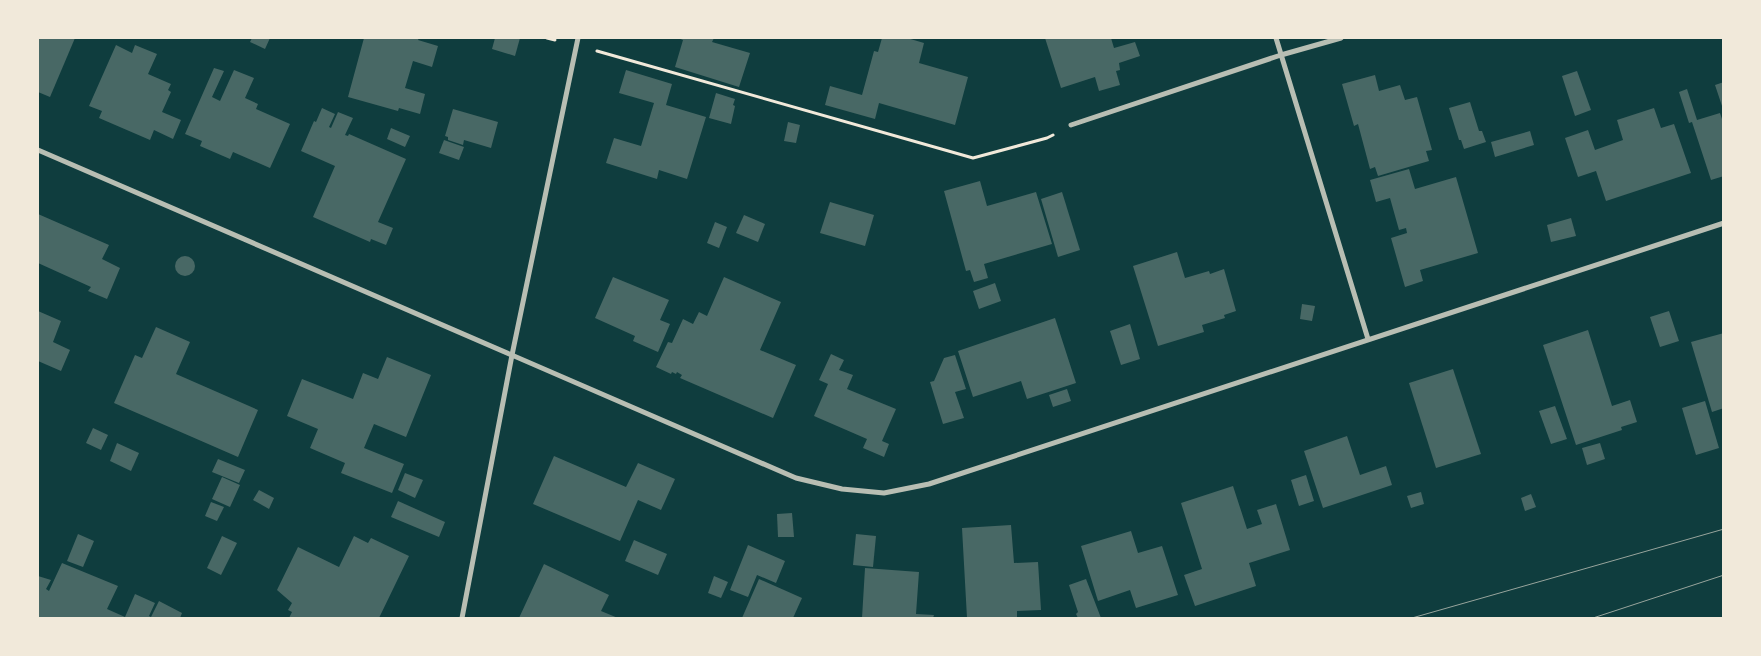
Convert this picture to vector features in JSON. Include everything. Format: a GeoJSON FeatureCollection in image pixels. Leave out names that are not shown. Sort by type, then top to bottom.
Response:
{"type":"FeatureCollection","features":[{"type":"Feature","properties":{"kind":"street"},"geometry":{"type":"LineString","coordinates":[[462,618],[512,355],[578,38]]}},
{"type":"Feature","properties":{"kind":"street"},"geometry":{"type":"LineString","coordinates":[[1276,38],[1368,339]]}},
{"type":"Feature","properties":{"kind":"street"},"geometry":{"type":"LineString","coordinates":[[1071,125],[1281,55],[1341,38]]}},
{"type":"Feature","properties":{"kind":"street"},"geometry":{"type":"LineString","coordinates":[[38,150],[796,478],[842,490],[884,493],[929,484],[1724,223]]}},
{"type":"Feature","properties":{"kind":"path"},"geometry":{"type":"LineString","coordinates":[[547,38],[973,158],[1047,138],[1071,125]]}},
{"type":"Feature","properties":{"kind":"building"},"geometry":{"type":"Polygon","coordinates":[[[38,38],[75,38],[50,97],[38,92],[38,38]]]}},
{"type":"Feature","properties":{"kind":"building"},"geometry":{"type":"Polygon","coordinates":[[[252,38],[270,38],[265,49],[250,42],[252,38]]]}},
{"type":"Feature","properties":{"kind":"building"},"geometry":{"type":"Polygon","coordinates":[[[364,38],[419,38],[418,40],[438,46],[432,67],[413,61],[405,88],[425,94],[420,114],[399,108],[398,111],[348,97],[364,38]]]}},
{"type":"Feature","properties":{"kind":"building"},"geometry":{"type":"Polygon","coordinates":[[[495,38],[520,38],[515,56],[492,49],[495,38]]]}},
{"type":"Feature","properties":{"kind":"building"},"geometry":{"type":"Polygon","coordinates":[[[678,38],[714,38],[712,42],[750,53],[739,87],[675,67],[683,40],[678,38]]]}},
{"type":"Feature","properties":{"kind":"building"},"geometry":{"type":"Polygon","coordinates":[[[882,38],[907,38],[924,43],[919,63],[968,77],[955,125],[879,103],[875,119],[825,105],[830,86],[862,95],[874,51],[878,52],[882,38]]]}},
{"type":"Feature","properties":{"kind":"building"},"geometry":{"type":"Polygon","coordinates":[[[1045,38],[1111,38],[1114,48],[1135,42],[1140,56],[1119,63],[1120,70],[1116,71],[1120,85],[1099,91],[1095,77],[1061,88],[1045,38]]]}},
{"type":"Feature","properties":{"kind":"building"},"geometry":{"type":"Polygon","coordinates":[[[116,45],[132,53],[135,45],[157,54],[148,74],[171,84],[168,90],[171,92],[162,112],[181,120],[173,139],[154,130],[150,140],[99,118],[102,111],[89,106],[116,45]]]}},
{"type":"Feature","properties":{"kind":"building"},"geometry":{"type":"Polygon","coordinates":[[[214,68],[224,71],[212,97],[220,101],[234,70],[254,78],[245,98],[258,104],[256,109],[290,124],[270,168],[233,152],[230,159],[200,146],[202,141],[185,134],[214,68]]]}},
{"type":"Feature","properties":{"kind":"building"},"geometry":{"type":"Polygon","coordinates":[[[626,70],[672,84],[666,105],[706,117],[687,179],[659,170],[657,179],[606,163],[614,138],[641,146],[654,103],[619,93],[626,70]]]}},
{"type":"Feature","properties":{"kind":"building"},"geometry":{"type":"Polygon","coordinates":[[[1577,71],[1591,110],[1575,116],[1562,76],[1577,71]]]}},
{"type":"Feature","properties":{"kind":"building"},"geometry":{"type":"Polygon","coordinates":[[[1375,75],[1379,91],[1400,85],[1405,100],[1417,97],[1432,150],[1426,151],[1429,161],[1378,176],[1375,167],[1370,169],[1358,124],[1354,126],[1342,84],[1375,75]]]}},
{"type":"Feature","properties":{"kind":"building"},"geometry":{"type":"Polygon","coordinates":[[[1724,82],[1724,109],[1723,109],[1715,85],[1724,82]]]}},
{"type":"Feature","properties":{"kind":"building"},"geometry":{"type":"Polygon","coordinates":[[[1687,89],[1697,120],[1720,113],[1724,125],[1724,176],[1711,180],[1692,122],[1689,123],[1679,92],[1687,89]]]}},
{"type":"Feature","properties":{"kind":"building"},"geometry":{"type":"Polygon","coordinates":[[[716,93],[735,99],[731,124],[709,118],[716,93]]]}},
{"type":"Feature","properties":{"kind":"building"},"geometry":{"type":"Polygon","coordinates":[[[1470,102],[1479,131],[1482,131],[1486,142],[1464,149],[1461,140],[1459,140],[1449,108],[1470,102]]]}},
{"type":"Feature","properties":{"kind":"building"},"geometry":{"type":"Polygon","coordinates":[[[322,108],[335,114],[329,127],[331,128],[338,112],[353,118],[345,135],[348,136],[349,134],[406,159],[378,222],[393,228],[386,245],[371,239],[370,242],[313,217],[335,166],[301,151],[322,108]]]}},
{"type":"Feature","properties":{"kind":"building"},"geometry":{"type":"Polygon","coordinates":[[[1654,108],[1661,128],[1674,124],[1691,173],[1606,201],[1596,171],[1578,177],[1565,138],[1588,130],[1595,150],[1623,140],[1617,120],[1654,108]]]}},
{"type":"Feature","properties":{"kind":"building"},"geometry":{"type":"Polygon","coordinates":[[[453,109],[498,122],[491,148],[464,140],[463,145],[448,140],[448,137],[445,136],[453,109]]]}},
{"type":"Feature","properties":{"kind":"building"},"geometry":{"type":"Polygon","coordinates":[[[788,122],[800,125],[796,143],[784,141],[788,122]]]}},
{"type":"Feature","properties":{"kind":"building"},"geometry":{"type":"Polygon","coordinates":[[[391,128],[410,136],[405,147],[387,139],[391,128]]]}},
{"type":"Feature","properties":{"kind":"building"},"geometry":{"type":"Polygon","coordinates":[[[1530,131],[1534,145],[1495,157],[1491,142],[1530,131]]]}},
{"type":"Feature","properties":{"kind":"building"},"geometry":{"type":"Polygon","coordinates":[[[444,140],[464,147],[459,160],[439,153],[444,140]]]}},
{"type":"Feature","properties":{"kind":"building"},"geometry":{"type":"Polygon","coordinates":[[[1409,169],[1415,189],[1456,177],[1478,253],[1420,270],[1423,281],[1405,287],[1391,238],[1407,233],[1406,228],[1399,230],[1390,198],[1376,202],[1370,180],[1409,169]]]}},
{"type":"Feature","properties":{"kind":"building"},"geometry":{"type":"Polygon","coordinates":[[[980,181],[987,206],[1036,192],[1052,244],[984,264],[988,278],[974,282],[970,270],[966,271],[944,191],[980,181]]]}},
{"type":"Feature","properties":{"kind":"building"},"geometry":{"type":"Polygon","coordinates":[[[1062,192],[1080,250],[1058,257],[1041,199],[1062,192]]]}},
{"type":"Feature","properties":{"kind":"building"},"geometry":{"type":"Polygon","coordinates":[[[830,202],[874,215],[865,246],[820,233],[830,202]]]}},
{"type":"Feature","properties":{"kind":"building"},"geometry":{"type":"Polygon","coordinates":[[[38,214],[109,245],[102,259],[120,268],[107,299],[88,291],[91,287],[38,263],[38,214]]]}},
{"type":"Feature","properties":{"kind":"building"},"geometry":{"type":"Polygon","coordinates":[[[744,215],[765,224],[758,242],[736,233],[744,215]]]}},
{"type":"Feature","properties":{"kind":"building"},"geometry":{"type":"Polygon","coordinates":[[[1571,218],[1576,236],[1551,242],[1547,225],[1571,218]]]}},
{"type":"Feature","properties":{"kind":"building"},"geometry":{"type":"Polygon","coordinates":[[[715,222],[727,227],[719,248],[707,243],[715,222]]]}},
{"type":"Feature","properties":{"kind":"building"},"geometry":{"type":"Polygon","coordinates":[[[1177,252],[1185,278],[1209,271],[1210,274],[1224,269],[1236,311],[1224,315],[1225,318],[1202,325],[1204,332],[1158,346],[1133,266],[1177,252]]]}},
{"type":"Feature","properties":{"kind":"building"},"geometry":{"type":"Polygon","coordinates":[[[185,256],[192,259],[195,266],[192,273],[185,276],[178,273],[175,266],[178,259],[185,256]]]}},
{"type":"Feature","properties":{"kind":"building"},"geometry":{"type":"Polygon","coordinates":[[[613,277],[669,300],[660,320],[670,324],[658,352],[633,341],[635,336],[595,318],[613,277]]]}},
{"type":"Feature","properties":{"kind":"building"},"geometry":{"type":"Polygon","coordinates":[[[724,277],[781,302],[760,350],[796,365],[773,418],[680,378],[682,375],[677,372],[676,374],[672,372],[671,374],[656,367],[668,342],[672,343],[683,319],[693,324],[699,312],[707,316],[724,277]]]}},
{"type":"Feature","properties":{"kind":"building"},"geometry":{"type":"Polygon","coordinates":[[[995,283],[1001,301],[979,309],[973,291],[995,283]]]}},
{"type":"Feature","properties":{"kind":"building"},"geometry":{"type":"Polygon","coordinates":[[[1302,304],[1315,306],[1312,321],[1300,319],[1302,304]]]}},
{"type":"Feature","properties":{"kind":"building"},"geometry":{"type":"Polygon","coordinates":[[[38,311],[61,321],[53,342],[70,350],[61,371],[38,361],[38,311]]]}},
{"type":"Feature","properties":{"kind":"building"},"geometry":{"type":"Polygon","coordinates":[[[1669,311],[1679,341],[1660,347],[1650,317],[1669,311]]]}},
{"type":"Feature","properties":{"kind":"building"},"geometry":{"type":"Polygon","coordinates":[[[1055,318],[1076,383],[1027,399],[1021,381],[973,397],[958,351],[1055,318]]]}},
{"type":"Feature","properties":{"kind":"building"},"geometry":{"type":"Polygon","coordinates":[[[1130,324],[1140,359],[1121,365],[1110,331],[1130,324]]]}},
{"type":"Feature","properties":{"kind":"building"},"geometry":{"type":"Polygon","coordinates":[[[156,327],[190,342],[176,374],[258,410],[238,457],[114,403],[135,355],[142,358],[156,327]]]}},
{"type":"Feature","properties":{"kind":"building"},"geometry":{"type":"Polygon","coordinates":[[[1588,330],[1612,406],[1630,400],[1637,422],[1621,427],[1622,430],[1576,445],[1543,345],[1588,330]]]}},
{"type":"Feature","properties":{"kind":"building"},"geometry":{"type":"Polygon","coordinates":[[[1724,333],[1724,408],[1712,412],[1691,342],[1724,333]]]}},
{"type":"Feature","properties":{"kind":"building"},"geometry":{"type":"Polygon","coordinates":[[[831,354],[844,360],[839,370],[853,375],[847,389],[896,409],[882,441],[889,444],[884,457],[863,448],[867,439],[814,416],[828,384],[819,380],[831,354]]]}},
{"type":"Feature","properties":{"kind":"building"},"geometry":{"type":"Polygon","coordinates":[[[955,355],[966,389],[955,392],[964,418],[943,424],[930,382],[934,381],[944,358],[955,355]]]}},
{"type":"Feature","properties":{"kind":"building"},"geometry":{"type":"Polygon","coordinates":[[[387,357],[431,375],[406,437],[374,424],[364,448],[404,464],[392,493],[341,473],[345,463],[310,448],[318,429],[287,416],[302,379],[353,399],[363,373],[378,379],[387,357]]]}},
{"type":"Feature","properties":{"kind":"building"},"geometry":{"type":"Polygon","coordinates":[[[1453,369],[1481,454],[1436,468],[1409,383],[1453,369]]]}},
{"type":"Feature","properties":{"kind":"building"},"geometry":{"type":"Polygon","coordinates":[[[1067,389],[1071,401],[1053,407],[1049,395],[1067,389]]]}},
{"type":"Feature","properties":{"kind":"building"},"geometry":{"type":"Polygon","coordinates":[[[1705,401],[1719,448],[1696,455],[1682,408],[1705,401]]]}},
{"type":"Feature","properties":{"kind":"building"},"geometry":{"type":"Polygon","coordinates":[[[1555,406],[1567,439],[1551,444],[1539,411],[1555,406]]]}},
{"type":"Feature","properties":{"kind":"building"},"geometry":{"type":"Polygon","coordinates":[[[93,428],[108,435],[101,450],[86,443],[93,428]]]}},
{"type":"Feature","properties":{"kind":"building"},"geometry":{"type":"Polygon","coordinates":[[[1347,436],[1360,475],[1386,466],[1392,485],[1323,508],[1304,451],[1347,436]]]}},
{"type":"Feature","properties":{"kind":"building"},"geometry":{"type":"Polygon","coordinates":[[[117,443],[139,453],[131,471],[110,461],[117,443]]]}},
{"type":"Feature","properties":{"kind":"building"},"geometry":{"type":"Polygon","coordinates":[[[1600,443],[1605,459],[1587,465],[1582,448],[1600,443]]]}},
{"type":"Feature","properties":{"kind":"building"},"geometry":{"type":"Polygon","coordinates":[[[554,456],[626,487],[638,463],[675,479],[661,510],[638,500],[620,541],[533,504],[554,456]]]}},
{"type":"Feature","properties":{"kind":"building"},"geometry":{"type":"Polygon","coordinates":[[[218,459],[245,470],[239,483],[212,472],[218,459]]]}},
{"type":"Feature","properties":{"kind":"building"},"geometry":{"type":"Polygon","coordinates":[[[405,473],[423,480],[415,498],[398,490],[405,473]]]}},
{"type":"Feature","properties":{"kind":"building"},"geometry":{"type":"Polygon","coordinates":[[[1306,475],[1314,501],[1299,506],[1291,480],[1306,475]]]}},
{"type":"Feature","properties":{"kind":"building"},"geometry":{"type":"Polygon","coordinates":[[[222,477],[240,485],[230,507],[212,499],[222,477]]]}},
{"type":"Feature","properties":{"kind":"building"},"geometry":{"type":"Polygon","coordinates":[[[1233,486],[1247,529],[1262,524],[1257,510],[1276,504],[1290,550],[1249,563],[1256,586],[1195,606],[1184,575],[1202,569],[1181,503],[1233,486]]]}},
{"type":"Feature","properties":{"kind":"building"},"geometry":{"type":"Polygon","coordinates":[[[259,490],[274,498],[269,509],[253,500],[259,490]]]}},
{"type":"Feature","properties":{"kind":"building"},"geometry":{"type":"Polygon","coordinates":[[[1421,492],[1424,504],[1411,508],[1407,496],[1421,492]]]}},
{"type":"Feature","properties":{"kind":"building"},"geometry":{"type":"Polygon","coordinates":[[[1531,494],[1536,507],[1525,511],[1521,498],[1531,494]]]}},
{"type":"Feature","properties":{"kind":"building"},"geometry":{"type":"Polygon","coordinates":[[[398,501],[445,522],[439,537],[391,517],[398,501]]]}},
{"type":"Feature","properties":{"kind":"building"},"geometry":{"type":"Polygon","coordinates":[[[211,502],[224,507],[217,521],[205,516],[211,502]]]}},
{"type":"Feature","properties":{"kind":"building"},"geometry":{"type":"Polygon","coordinates":[[[792,513],[794,537],[778,537],[777,514],[792,513]]]}},
{"type":"Feature","properties":{"kind":"building"},"geometry":{"type":"Polygon","coordinates":[[[1011,525],[1014,563],[1038,562],[1041,610],[1017,611],[1017,618],[967,618],[962,528],[1011,525]]]}},
{"type":"Feature","properties":{"kind":"building"},"geometry":{"type":"Polygon","coordinates":[[[1131,531],[1138,553],[1162,546],[1178,595],[1136,608],[1130,590],[1098,601],[1081,546],[1131,531]]]}},
{"type":"Feature","properties":{"kind":"building"},"geometry":{"type":"Polygon","coordinates":[[[78,534],[94,541],[83,567],[67,561],[78,534]]]}},
{"type":"Feature","properties":{"kind":"building"},"geometry":{"type":"Polygon","coordinates":[[[856,534],[876,536],[873,567],[853,565],[856,534]]]}},
{"type":"Feature","properties":{"kind":"building"},"geometry":{"type":"Polygon","coordinates":[[[222,536],[237,543],[221,575],[207,568],[222,536]]]}},
{"type":"Feature","properties":{"kind":"building"},"geometry":{"type":"Polygon","coordinates":[[[354,536],[368,543],[371,538],[409,556],[379,618],[289,618],[292,612],[288,610],[292,603],[277,590],[298,547],[339,567],[354,536]]]}},
{"type":"Feature","properties":{"kind":"building"},"geometry":{"type":"Polygon","coordinates":[[[634,540],[667,554],[658,575],[625,561],[634,540]]]}},
{"type":"Feature","properties":{"kind":"building"},"geometry":{"type":"Polygon","coordinates":[[[748,545],[785,561],[776,583],[757,575],[748,597],[730,590],[748,545]]]}},
{"type":"Feature","properties":{"kind":"building"},"geometry":{"type":"Polygon","coordinates":[[[62,563],[118,586],[107,609],[125,617],[135,594],[155,603],[149,616],[151,617],[159,601],[182,613],[180,618],[38,618],[38,576],[51,580],[46,589],[49,591],[62,563]]]}},
{"type":"Feature","properties":{"kind":"building"},"geometry":{"type":"Polygon","coordinates":[[[544,564],[609,595],[601,611],[618,618],[519,618],[544,564]]]}},
{"type":"Feature","properties":{"kind":"building"},"geometry":{"type":"Polygon","coordinates":[[[865,568],[919,572],[916,614],[934,615],[933,618],[862,618],[865,568]]]}},
{"type":"Feature","properties":{"kind":"building"},"geometry":{"type":"Polygon","coordinates":[[[714,576],[728,582],[721,598],[708,593],[714,576]]]}},
{"type":"Feature","properties":{"kind":"building"},"geometry":{"type":"Polygon","coordinates":[[[759,579],[802,598],[793,618],[742,618],[759,579]]]}},
{"type":"Feature","properties":{"kind":"building"},"geometry":{"type":"Polygon","coordinates":[[[1086,579],[1101,618],[1078,618],[1076,614],[1078,612],[1069,585],[1086,579]]]}},
{"type":"Feature","properties":{"kind":"tram line"},"geometry":{"type":"LineString","coordinates":[[1412,618],[1724,529]]}},
{"type":"Feature","properties":{"kind":"tram line"},"geometry":{"type":"LineString","coordinates":[[1593,618],[1724,575]]}}]}
